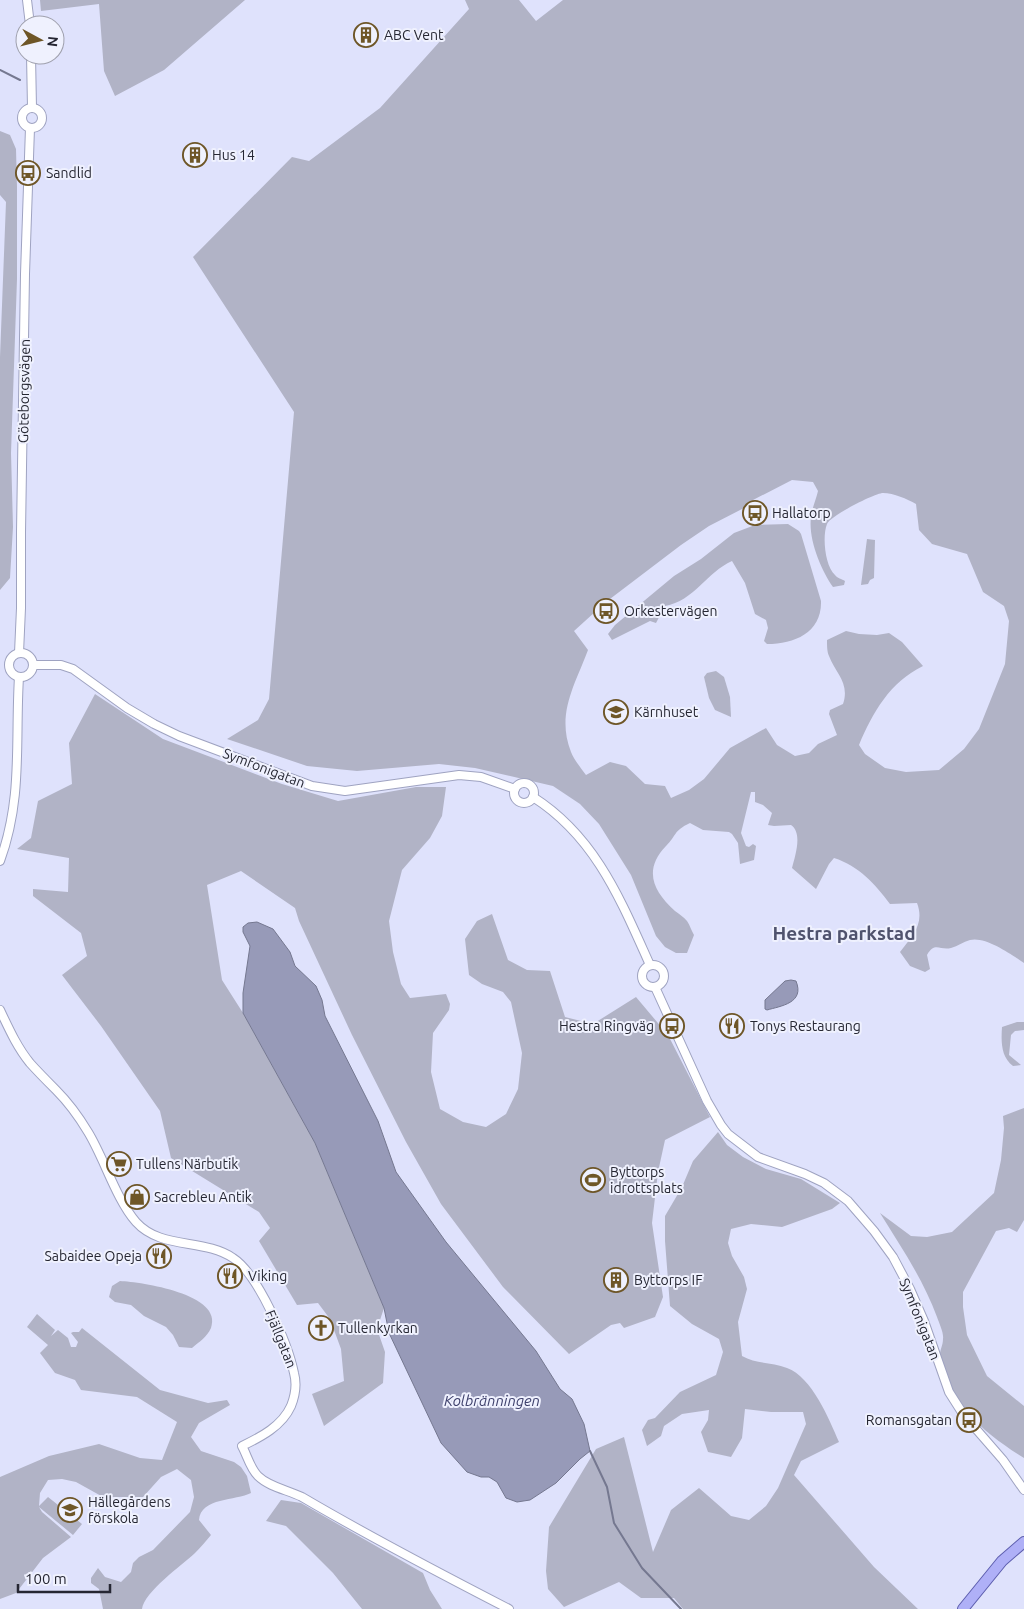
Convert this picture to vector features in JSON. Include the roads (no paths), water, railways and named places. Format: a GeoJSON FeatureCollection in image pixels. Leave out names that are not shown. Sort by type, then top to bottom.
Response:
{"type":"FeatureCollection","features":[{"type":"Feature","properties":{"kind":"main road"},"geometry":{"type":"LineString","coordinates":[[963,1609],[997,1567],[1024,1542]]}},
{"type":"Feature","properties":{"kind":"street"},"geometry":{"type":"LineString","coordinates":[[27,0],[29,15]]}},
{"type":"Feature","properties":{"kind":"street"},"geometry":{"type":"LineString","coordinates":[[31,65],[32,108]]}},
{"type":"Feature","properties":{"kind":"street"},"geometry":{"type":"LineString","coordinates":[[32,108],[39,111],[42,118],[38,126],[30,128],[24,125],[22,118],[25,111],[32,108]]}},
{"type":"Feature","properties":{"kind":"street","name":"Göteborgsvägen"},"geometry":{"type":"LineString","coordinates":[[19,653],[25,274],[30,128]]}},
{"type":"Feature","properties":{"kind":"street"},"geometry":{"type":"LineString","coordinates":[[19,653],[28,655],[33,665],[29,674],[19,677],[13,674],[9,666],[12,657],[19,653]]}},
{"type":"Feature","properties":{"kind":"street","name":"Symfonigatan"},"geometry":{"type":"LineString","coordinates":[[33,665],[61,665],[73,669],[127,708],[154,724],[179,736],[312,786],[345,790],[460,775],[481,777],[515,789]]}},
{"type":"Feature","properties":{"kind":"street"},"geometry":{"type":"LineString","coordinates":[[0,861],[10,831],[16,788],[19,677]]}},
{"type":"Feature","properties":{"kind":"street"},"geometry":{"type":"LineString","coordinates":[[520,784],[528,784],[533,790],[533,797],[527,802],[520,802],[515,796],[515,789],[520,784]]}},
{"type":"Feature","properties":{"kind":"street"},"geometry":{"type":"LineString","coordinates":[[533,797],[562,819],[590,851],[611,881],[650,965]]}},
{"type":"Feature","properties":{"kind":"street"},"geometry":{"type":"LineString","coordinates":[[650,965],[659,966],[664,973],[663,981],[655,987],[647,986],[642,978],[644,970],[650,965]]}},
{"type":"Feature","properties":{"kind":"street","name":"Symfonigatan"},"geometry":{"type":"LineString","coordinates":[[655,987],[707,1101],[728,1134],[758,1157],[824,1183],[848,1201],[874,1231],[893,1257],[910,1289],[924,1320],[949,1392],[963,1414],[1003,1460],[1024,1490]]}},
{"type":"Feature","properties":{"kind":"street","name":"Fjällgatan"},"geometry":{"type":"LineString","coordinates":[[0,1010],[13,1039],[30,1063],[58,1092],[88,1132],[124,1204],[138,1224],[154,1235],[218,1251],[236,1259],[248,1274],[265,1302],[291,1362],[295,1374],[295,1387],[294,1396],[285,1416],[277,1425],[260,1438],[242,1446],[258,1476],[269,1483],[293,1492],[425,1566],[509,1609]]}},
{"type":"Feature","properties":{"kind":"water","name":"Kolbränningen"},"geometry":{"type":"Polygon","coordinates":[[[257,922],[273,929],[290,952],[295,966],[316,986],[322,1000],[325,1016],[378,1121],[396,1172],[446,1242],[536,1351],[560,1389],[572,1399],[584,1424],[590,1451],[556,1483],[530,1500],[517,1502],[506,1498],[497,1482],[489,1477],[481,1477],[467,1472],[441,1443],[389,1333],[384,1308],[315,1143],[243,1013],[243,993],[250,946],[243,932],[243,927],[248,923],[257,922]]]}},
{"type":"Feature","properties":{"kind":"water"},"geometry":{"type":"Polygon","coordinates":[[[785,981],[796,981],[798,988],[794,999],[785,1005],[765,1009],[765,1000],[785,981]]]}},
{"type":"Feature","properties":{"kind":"waterway"},"geometry":{"type":"LineString","coordinates":[[0,70],[20,80]]}},
{"type":"Feature","properties":{"kind":"waterway"},"geometry":{"type":"LineString","coordinates":[[590,1451],[607,1487],[614,1523],[642,1568],[681,1609]]}},
{"type":"Feature","properties":{"kind":"place","name":"ABC Vent"},"geometry":{"type":"Point","coordinates":[366,35]}},
{"type":"Feature","properties":{"kind":"place","name":"Hus 14"},"geometry":{"type":"Point","coordinates":[195,155]}},
{"type":"Feature","properties":{"kind":"place","name":"Sandlid"},"geometry":{"type":"Point","coordinates":[28,173]}},
{"type":"Feature","properties":{"kind":"place","name":"Hallatorp"},"geometry":{"type":"Point","coordinates":[755,513]}},
{"type":"Feature","properties":{"kind":"place","name":"Orkestervägen"},"geometry":{"type":"Point","coordinates":[606,611]}},
{"type":"Feature","properties":{"kind":"place","name":"Kärnhuset"},"geometry":{"type":"Point","coordinates":[616,712]}},
{"type":"Feature","properties":{"kind":"place","name":"Hestra Ringväg"},"geometry":{"type":"Point","coordinates":[672,1026]}},
{"type":"Feature","properties":{"kind":"place","name":"Tonys Restaurang"},"geometry":{"type":"Point","coordinates":[732,1026]}},
{"type":"Feature","properties":{"kind":"place","name":"Tullens Närbutik"},"geometry":{"type":"Point","coordinates":[119,1164]}},
{"type":"Feature","properties":{"kind":"place","name":"Byttorps idrottsplats"},"geometry":{"type":"Point","coordinates":[593,1180]}},
{"type":"Feature","properties":{"kind":"place","name":"Sacrebleu Antik"},"geometry":{"type":"Point","coordinates":[137,1197]}},
{"type":"Feature","properties":{"kind":"place","name":"Sabaidee Opeja"},"geometry":{"type":"Point","coordinates":[159,1256]}},
{"type":"Feature","properties":{"kind":"place","name":"Viking"},"geometry":{"type":"Point","coordinates":[230,1276]}},
{"type":"Feature","properties":{"kind":"place","name":"Byttorps IF"},"geometry":{"type":"Point","coordinates":[616,1280]}},
{"type":"Feature","properties":{"kind":"place","name":"Tullenkyrkan"},"geometry":{"type":"Point","coordinates":[321,1328]}},
{"type":"Feature","properties":{"kind":"place","name":"Romansgatan"},"geometry":{"type":"Point","coordinates":[969,1420]}},
{"type":"Feature","properties":{"kind":"place","name":"Hällegårdens förskola"},"geometry":{"type":"Point","coordinates":[70,1510]}},
{"type":"Feature","properties":{"kind":"district","name":"Hestra parkstad"},"geometry":{"type":"Point","coordinates":[844,933]}}]}
